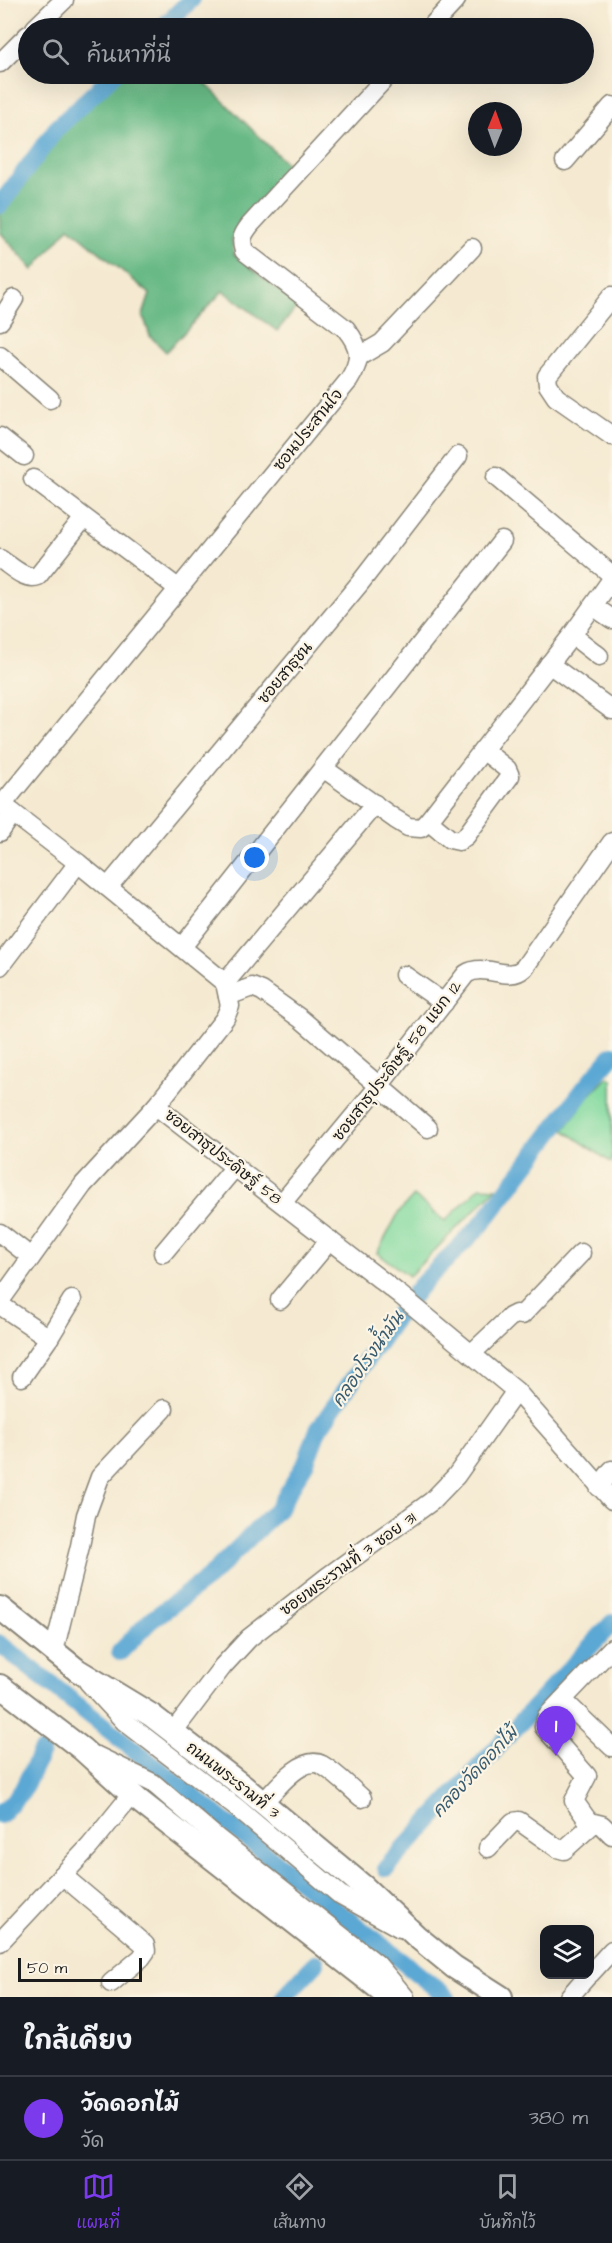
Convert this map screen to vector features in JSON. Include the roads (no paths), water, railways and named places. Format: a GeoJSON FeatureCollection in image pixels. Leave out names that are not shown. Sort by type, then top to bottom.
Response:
{"type":"FeatureCollection","features":[{"type":"Feature","properties":{"kind":"main road","name":"ถนนพระรามที่ 3"},"geometry":{"type":"LineString","coordinates":[[0,1608],[77,1670],[151,1715],[173,1732],[364,1887],[416,1936],[454,1967],[501,1997]]}},
{"type":"Feature","properties":{"kind":"main road"},"geometry":{"type":"LineString","coordinates":[[0,1686],[82,1749],[132,1794],[390,1997]]}},
{"type":"Feature","properties":{"kind":"main road","name":"ถนนพระรามที่ 3"},"geometry":{"type":"LineString","coordinates":[[454,1967],[483,1997]]}},
{"type":"Feature","properties":{"kind":"street"},"geometry":{"type":"LineString","coordinates":[[45,18],[64,0]]}},
{"type":"Feature","properties":{"kind":"street"},"geometry":{"type":"LineString","coordinates":[[439,18],[456,0]]}},
{"type":"Feature","properties":{"kind":"street"},"geometry":{"type":"LineString","coordinates":[[0,63],[18,45]]}},
{"type":"Feature","properties":{"kind":"street"},"geometry":{"type":"LineString","coordinates":[[380,84],[250,225],[242,235],[241,242],[244,251],[346,329],[355,340],[358,357],[382,343],[472,248]]}},
{"type":"Feature","properties":{"kind":"street"},"geometry":{"type":"LineString","coordinates":[[565,161],[612,106]]}},
{"type":"Feature","properties":{"kind":"street"},"geometry":{"type":"LineString","coordinates":[[612,296],[548,376],[548,385],[556,397],[612,436]]}},
{"type":"Feature","properties":{"kind":"street"},"geometry":{"type":"LineString","coordinates":[[0,321],[14,299]]}},
{"type":"Feature","properties":{"kind":"street"},"geometry":{"type":"LineString","coordinates":[[0,356],[50,399]]}},
{"type":"Feature","properties":{"kind":"street","name":"ซอนประสานใจ"},"geometry":{"type":"LineString","coordinates":[[0,832],[5,807],[349,380],[357,367],[358,357]]}},
{"type":"Feature","properties":{"kind":"street"},"geometry":{"type":"LineString","coordinates":[[0,437],[24,456]]}},
{"type":"Feature","properties":{"kind":"street","name":"ซอยสาธุชน"},"geometry":{"type":"LineString","coordinates":[[108,887],[360,583],[458,456]]}},
{"type":"Feature","properties":{"kind":"street"},"geometry":{"type":"LineString","coordinates":[[323,768],[408,827],[421,828],[572,635],[611,581],[496,477]]}},
{"type":"Feature","properties":{"kind":"street"},"geometry":{"type":"LineString","coordinates":[[33,479],[179,589]]}},
{"type":"Feature","properties":{"kind":"street"},"geometry":{"type":"LineString","coordinates":[[0,559],[27,577],[38,576],[84,518]]}},
{"type":"Feature","properties":{"kind":"street"},"geometry":{"type":"LineString","coordinates":[[182,947],[502,541]]}},
{"type":"Feature","properties":{"kind":"street"},"geometry":{"type":"LineString","coordinates":[[593,606],[612,619]]}},
{"type":"Feature","properties":{"kind":"street"},"geometry":{"type":"LineString","coordinates":[[572,635],[599,656]]}},
{"type":"Feature","properties":{"kind":"street"},"geometry":{"type":"LineString","coordinates":[[549,664],[612,710]]}},
{"type":"Feature","properties":{"kind":"street"},"geometry":{"type":"LineString","coordinates":[[428,821],[450,839],[459,841],[466,836],[510,776],[507,769],[483,750]]}},
{"type":"Feature","properties":{"kind":"street"},"geometry":{"type":"LineString","coordinates":[[226,990],[375,804]]}},
{"type":"Feature","properties":{"kind":"street"},"geometry":{"type":"LineString","coordinates":[[5,807],[182,947],[226,990]]}},
{"type":"Feature","properties":{"kind":"street","name":"ซอยสาธุประดิษฐ์ 58 แยก 12"},"geometry":{"type":"LineString","coordinates":[[282,1203],[379,1086],[466,974],[473,969],[511,975],[519,972],[612,842]]}},
{"type":"Feature","properties":{"kind":"street"},"geometry":{"type":"LineString","coordinates":[[0,966],[78,863]]}},
{"type":"Feature","properties":{"kind":"street"},"geometry":{"type":"LineString","coordinates":[[404,975],[444,1003]]}},
{"type":"Feature","properties":{"kind":"street"},"geometry":{"type":"LineString","coordinates":[[226,990],[252,987],[262,991],[301,1018],[428,1128]]}},
{"type":"Feature","properties":{"kind":"street","name":"ซอยสาธุประดิษฐ์ 58"},"geometry":{"type":"LineString","coordinates":[[226,990],[230,1006],[225,1018],[156,1106],[472,1353],[516,1391],[606,1494]]}},
{"type":"Feature","properties":{"kind":"street"},"geometry":{"type":"LineString","coordinates":[[49,1338],[0,1303],[83,1185],[156,1106]]}},
{"type":"Feature","properties":{"kind":"street"},"geometry":{"type":"LineString","coordinates":[[163,1253],[235,1167]]}},
{"type":"Feature","properties":{"kind":"street"},"geometry":{"type":"LineString","coordinates":[[0,1233],[32,1257]]}},
{"type":"Feature","properties":{"kind":"street"},"geometry":{"type":"LineString","coordinates":[[280,1299],[330,1240]]}},
{"type":"Feature","properties":{"kind":"street"},"geometry":{"type":"LineString","coordinates":[[472,1353],[510,1317],[516,1314],[522,1315],[581,1254]]}},
{"type":"Feature","properties":{"kind":"street"},"geometry":{"type":"LineString","coordinates":[[22,1377],[72,1300]]}},
{"type":"Feature","properties":{"kind":"street","name":"ซอยพระรามที่ 3 ซอย 31"},"geometry":{"type":"LineString","coordinates":[[173,1732],[223,1666],[249,1638],[327,1577],[432,1501],[456,1476],[516,1391]]}},
{"type":"Feature","properties":{"kind":"street"},"geometry":{"type":"LineString","coordinates":[[54,1651],[86,1515],[100,1477],[164,1409]]}},
{"type":"Feature","properties":{"kind":"street"},"geometry":{"type":"LineString","coordinates":[[606,1494],[612,1470]]}},
{"type":"Feature","properties":{"kind":"street"},"geometry":{"type":"LineString","coordinates":[[591,1825],[574,1800],[587,1776],[544,1727],[547,1716],[612,1648]]}},
{"type":"Feature","properties":{"kind":"street"},"geometry":{"type":"LineString","coordinates":[[77,1670],[124,1721],[237,1808],[339,1894],[416,1936]]}},
{"type":"Feature","properties":{"kind":"street"},"geometry":{"type":"LineString","coordinates":[[562,1700],[608,1735]]}},
{"type":"Feature","properties":{"kind":"street"},"geometry":{"type":"LineString","coordinates":[[82,1749],[153,1783],[216,1837],[377,1964],[405,1997]]}},
{"type":"Feature","properties":{"kind":"street"},"geometry":{"type":"LineString","coordinates":[[263,1803],[296,1769],[309,1763],[320,1764],[362,1798]]}},
{"type":"Feature","properties":{"kind":"street"},"geometry":{"type":"LineString","coordinates":[[0,1942],[132,1794]]}},
{"type":"Feature","properties":{"kind":"street"},"geometry":{"type":"LineString","coordinates":[[488,1848],[513,1822],[519,1821],[557,1848],[564,1850],[594,1823],[602,1825],[612,1835]]}},
{"type":"Feature","properties":{"kind":"street"},"geometry":{"type":"LineString","coordinates":[[62,1875],[145,1945],[146,1951],[141,1958],[111,1983]]}},
{"type":"Feature","properties":{"kind":"street"},"geometry":{"type":"LineString","coordinates":[[594,1969],[612,1950]]}},
{"type":"Feature","properties":{"kind":"street"},"geometry":{"type":"LineString","coordinates":[[569,1997],[585,1979]]}},
{"type":"Feature","properties":{"kind":"waterway"},"geometry":{"type":"LineString","coordinates":[[172,18],[191,0]]}},
{"type":"Feature","properties":{"kind":"waterway"},"geometry":{"type":"LineString","coordinates":[[0,205],[56,129],[103,84]]}},
{"type":"Feature","properties":{"kind":"waterway","name":"คลองโรงน้ำมัน"},"geometry":{"type":"LineString","coordinates":[[120,1652],[150,1621],[208,1578],[278,1509],[306,1462],[318,1430],[398,1314],[423,1283],[481,1225],[612,1055]]}},
{"type":"Feature","properties":{"kind":"waterway","name":"คลองวัดดอกไม้"},"geometry":{"type":"LineString","coordinates":[[386,1868],[612,1623]]}},
{"type":"Feature","properties":{"kind":"waterway"},"geometry":{"type":"LineString","coordinates":[[0,1644],[447,1997]]}},
{"type":"Feature","properties":{"kind":"waterway","name":"คลองโรงน้ำมัน"},"geometry":{"type":"LineString","coordinates":[[0,1815],[22,1791],[41,1752]]}},
{"type":"Feature","properties":{"kind":"waterway","name":"คลองวัดดอกไม้"},"geometry":{"type":"LineString","coordinates":[[284,1997],[316,1963]]}},
{"type":"Feature","properties":{"kind":"place","name":"วัดดอกไม้"},"geometry":{"type":"Point","coordinates":[556,1756]}}]}
